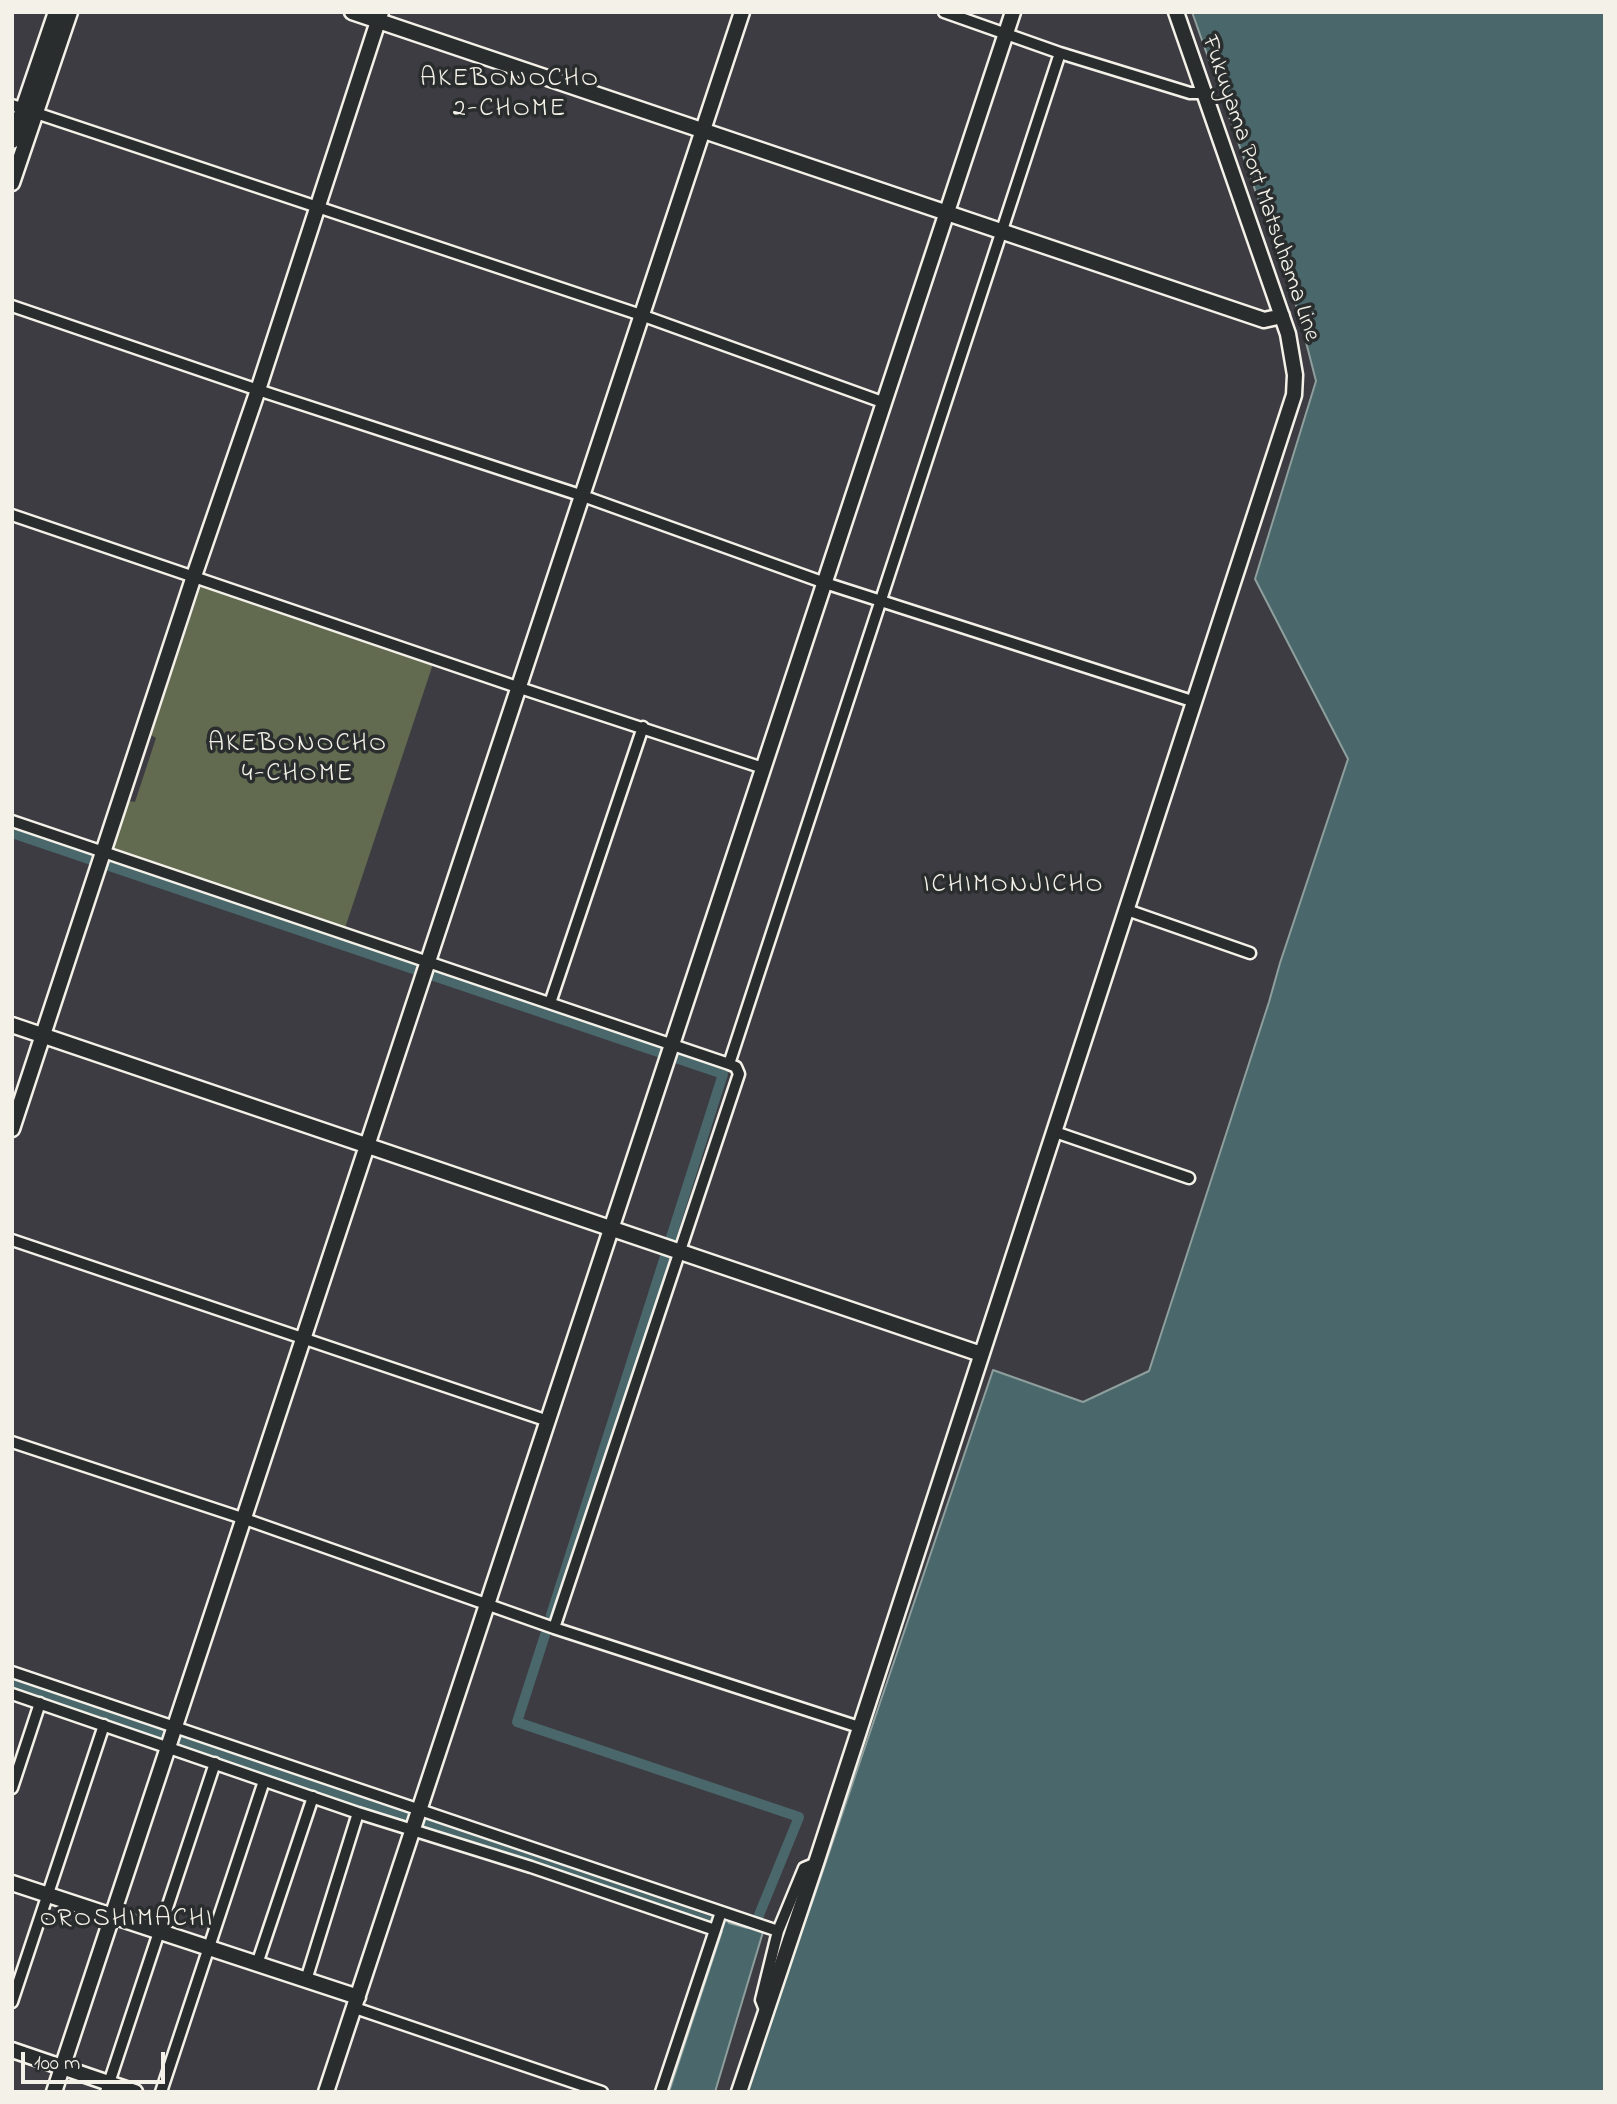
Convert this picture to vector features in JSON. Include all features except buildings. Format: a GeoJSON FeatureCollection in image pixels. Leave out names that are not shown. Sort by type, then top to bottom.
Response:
{"type":"FeatureCollection","features":[{"type":"Feature","properties":{"kind":"street"},"geometry":{"type":"LineString","coordinates":[[12,141],[56,12]]}},
{"type":"Feature","properties":{"kind":"street"},"geometry":{"type":"LineString","coordinates":[[12,183],[24,109],[70,12]]}},
{"type":"Feature","properties":{"kind":"street"},"geometry":{"type":"LineString","coordinates":[[352,12],[379,17],[703,131],[1264,320],[1282,316]]}},
{"type":"Feature","properties":{"kind":"street"},"geometry":{"type":"LineString","coordinates":[[54,2092],[742,12]]}},
{"type":"Feature","properties":{"kind":"street"},"geometry":{"type":"LineString","coordinates":[[944,12],[1060,53],[1190,93],[1204,93]]}},
{"type":"Feature","properties":{"kind":"street"},"geometry":{"type":"LineString","coordinates":[[326,2092],[1013,12]]}},
{"type":"Feature","properties":{"kind":"street","name":"Fukuyama Port Matsuhama Line"},"geometry":{"type":"LineString","coordinates":[[739,2092],[1294,396],[1292,348],[1176,12]]}},
{"type":"Feature","properties":{"kind":"street"},"geometry":{"type":"LineString","coordinates":[[12,1129],[379,17]]}},
{"type":"Feature","properties":{"kind":"street"},"geometry":{"type":"LineString","coordinates":[[729,1064],[1060,53]]}},
{"type":"Feature","properties":{"kind":"street"},"geometry":{"type":"LineString","coordinates":[[24,109],[641,315],[885,402]]}},
{"type":"Feature","properties":{"kind":"street"},"geometry":{"type":"LineString","coordinates":[[12,306],[583,496],[825,583],[1195,702]]}},
{"type":"Feature","properties":{"kind":"street"},"geometry":{"type":"LineString","coordinates":[[12,515],[763,768]]}},
{"type":"Feature","properties":{"kind":"street"},"geometry":{"type":"LineString","coordinates":[[550,1003],[643,727]]}},
{"type":"Feature","properties":{"kind":"street"},"geometry":{"type":"LineString","coordinates":[[12,821],[101,859],[425,969],[550,1003],[668,1052],[736,1067],[738,1074],[677,1250],[554,1628]]}},
{"type":"Feature","properties":{"kind":"street"},"geometry":{"type":"LineString","coordinates":[[1127,910],[1250,953]]}},
{"type":"Feature","properties":{"kind":"street"},"geometry":{"type":"LineString","coordinates":[[12,1025],[981,1354]]}},
{"type":"Feature","properties":{"kind":"street"},"geometry":{"type":"LineString","coordinates":[[1055,1132],[1189,1178]]}},
{"type":"Feature","properties":{"kind":"street"},"geometry":{"type":"LineString","coordinates":[[12,1240],[548,1421]]}},
{"type":"Feature","properties":{"kind":"street"},"geometry":{"type":"LineString","coordinates":[[12,1442],[245,1519],[554,1628],[859,1727]]}},
{"type":"Feature","properties":{"kind":"street"},"geometry":{"type":"LineString","coordinates":[[12,1671],[170,1736],[718,1922]]}},
{"type":"Feature","properties":{"kind":"street"},"geometry":{"type":"LineString","coordinates":[[12,1694],[104,1725],[170,1736],[215,1763],[264,1781],[358,1813],[415,1819],[531,1867],[718,1922],[744,1920],[778,1931]]}},
{"type":"Feature","properties":{"kind":"street"},"geometry":{"type":"LineString","coordinates":[[12,1788],[40,1703]]}},
{"type":"Feature","properties":{"kind":"street"},"geometry":{"type":"LineString","coordinates":[[12,2002],[104,1725]]}},
{"type":"Feature","properties":{"kind":"street"},"geometry":{"type":"LineString","coordinates":[[108,2087],[215,1763]]}},
{"type":"Feature","properties":{"kind":"street"},"geometry":{"type":"LineString","coordinates":[[161,2092],[264,1781]]}},
{"type":"Feature","properties":{"kind":"street"},"geometry":{"type":"LineString","coordinates":[[257,1964],[313,1797]]}},
{"type":"Feature","properties":{"kind":"street"},"geometry":{"type":"LineString","coordinates":[[306,1980],[358,1813]]}},
{"type":"Feature","properties":{"kind":"street"},"geometry":{"type":"LineString","coordinates":[[765,2010],[761,2000],[778,1931],[804,1868],[816,1863]]}},
{"type":"Feature","properties":{"kind":"street"},"geometry":{"type":"LineString","coordinates":[[12,1883],[306,1980],[356,2002],[602,2092]]}},
{"type":"Feature","properties":{"kind":"street"},"geometry":{"type":"LineString","coordinates":[[661,2092],[718,1922]]}},
{"type":"Feature","properties":{"kind":"street"},"geometry":{"type":"LineString","coordinates":[[12,2050],[62,2066],[108,2087],[135,2092]]}},
{"type":"Feature","properties":{"kind":"green space"},"geometry":{"type":"Polygon","coordinates":[[[203,585],[433,664],[345,928],[115,851],[114,846],[129,801],[135,802],[156,738],[151,735],[203,585]]]}},
{"type":"Feature","properties":{"kind":"water"},"geometry":{"type":"Polygon","coordinates":[[[1192,12],[1605,12],[1605,2092],[744,2092],[813,1900],[993,1370],[1083,1402],[1149,1371],[1348,759],[1255,579],[1316,381],[1298,311],[1192,12]]]}},
{"type":"Feature","properties":{"kind":"water"},"geometry":{"type":"Polygon","coordinates":[[[725,1922],[763,1932],[715,2092],[669,2092],[725,1922]]]}},
{"type":"Feature","properties":{"kind":"waterway"},"geometry":{"type":"LineString","coordinates":[[12,833],[723,1074],[551,1615]]}},
{"type":"Feature","properties":{"kind":"waterway"},"geometry":{"type":"LineString","coordinates":[[545,1635],[517,1722],[799,1817],[750,1937]]}},
{"type":"Feature","properties":{"kind":"waterway"},"geometry":{"type":"LineString","coordinates":[[12,1684],[724,1926]]}},
{"type":"Feature","properties":{"kind":"district","name":"AKEBONOCHO 2-CHOME"},"geometry":{"type":"Point","coordinates":[510,96]}},
{"type":"Feature","properties":{"kind":"district","name":"AKEBONOCHO 4-CHOME"},"geometry":{"type":"Point","coordinates":[298,761]}},
{"type":"Feature","properties":{"kind":"district","name":"ICHIMONJICHO"},"geometry":{"type":"Point","coordinates":[1014,887]}},
{"type":"Feature","properties":{"kind":"district","name":"OROSHIMACHI"},"geometry":{"type":"Point","coordinates":[127,1921]}}]}
